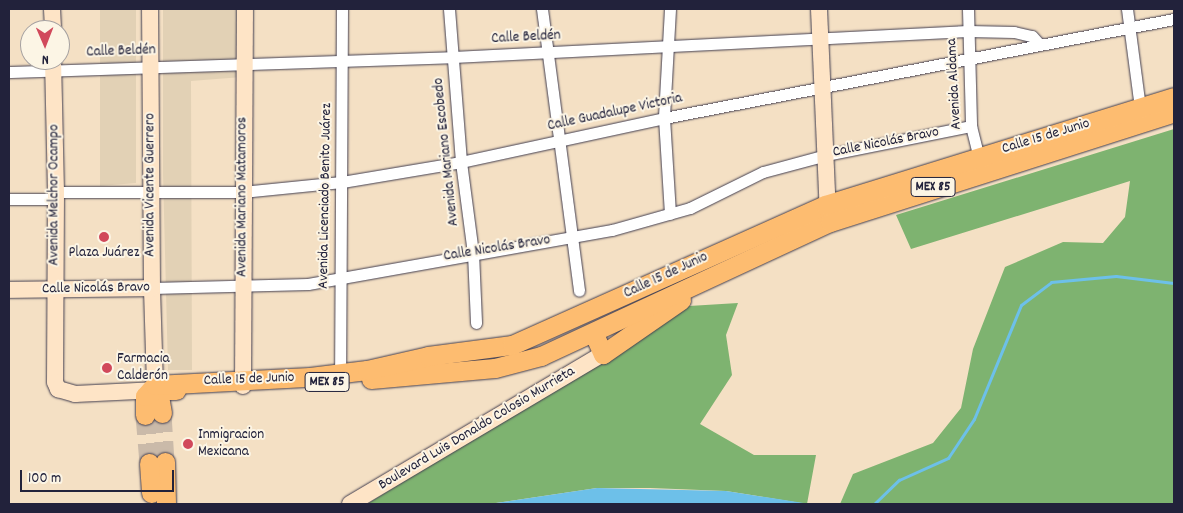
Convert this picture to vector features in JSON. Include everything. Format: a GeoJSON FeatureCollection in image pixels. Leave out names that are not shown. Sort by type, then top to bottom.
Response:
{"type":"FeatureCollection","features":[{"type":"Feature","properties":{"kind":"main road","name":"Avenida Vicente Guerrero"},"geometry":{"type":"LineString","coordinates":[[150,9],[153,389]]}},
{"type":"Feature","properties":{"kind":"main road","name":"Avenida Mariano Matamoros"},"geometry":{"type":"LineString","coordinates":[[244,383],[242,192],[245,9]]}},
{"type":"Feature","properties":{"kind":"main road"},"geometry":{"type":"LineString","coordinates":[[819,9],[828,213]]}},
{"type":"Feature","properties":{"kind":"main road","name":"Avenida Melchor Ocampo"},"geometry":{"type":"LineString","coordinates":[[53,70],[56,196],[55,382],[58,389]]}},
{"type":"Feature","properties":{"kind":"main road","name":"Calle 15 de Junio"},"geometry":{"type":"LineString","coordinates":[[58,389],[75,394],[495,368],[541,356],[594,334],[700,283],[828,213],[979,157],[1174,97]]}},
{"type":"Feature","properties":{"kind":"main road","name":"Calle 15 de Junio"},"geometry":{"type":"LineString","coordinates":[[343,377],[521,342],[746,239],[828,213],[1174,112]]}},
{"type":"Feature","properties":{"kind":"main road"},"geometry":{"type":"LineString","coordinates":[[594,334],[604,354],[655,322],[700,283],[746,239]]}},
{"type":"Feature","properties":{"kind":"main road","name":"Calle Nicolás Bravo"},"geometry":{"type":"LineString","coordinates":[[9,290],[152,288]]}},
{"type":"Feature","properties":{"kind":"main road","name":"Boulevard Luis Donaldo Colosio Murrieta"},"geometry":{"type":"LineString","coordinates":[[350,504],[604,354]]}},
{"type":"Feature","properties":{"kind":"main road"},"geometry":{"type":"LineString","coordinates":[[153,389],[154,414]]}},
{"type":"Feature","properties":{"kind":"main road"},"geometry":{"type":"LineString","coordinates":[[157,463],[158,498]]}},
{"type":"Feature","properties":{"kind":"street","name":"Avenida Licenciado Benito Juárez"},"geometry":{"type":"LineString","coordinates":[[342,9],[342,182],[339,278],[343,377]]}},
{"type":"Feature","properties":{"kind":"street","name":"Avenida Mariano Escobedo"},"geometry":{"type":"LineString","coordinates":[[449,9],[461,162],[473,253],[476,323]]}},
{"type":"Feature","properties":{"kind":"street"},"geometry":{"type":"LineString","coordinates":[[542,9],[579,291]]}},
{"type":"Feature","properties":{"kind":"street"},"geometry":{"type":"LineString","coordinates":[[670,9],[664,118],[670,214]]}},
{"type":"Feature","properties":{"kind":"street","name":"Avenida Aldama"},"geometry":{"type":"LineString","coordinates":[[968,9],[971,126],[979,157]]}},
{"type":"Feature","properties":{"kind":"street"},"geometry":{"type":"LineString","coordinates":[[1127,9],[1140,108]]}},
{"type":"Feature","properties":{"kind":"street","name":"Calle Guadalupe Victoria"},"geometry":{"type":"LineString","coordinates":[[9,199],[151,192],[242,192],[342,182],[461,162],[664,118],[822,89],[1174,19]]}},
{"type":"Feature","properties":{"kind":"street","name":"Calle Beldén"},"geometry":{"type":"LineString","coordinates":[[70,65],[151,65],[453,57],[669,44],[968,30],[1014,32],[1032,36],[1040,45]]}},
{"type":"Feature","properties":{"kind":"street","name":"Calle Beldén"},"geometry":{"type":"LineString","coordinates":[[9,72],[22,70]]}},
{"type":"Feature","properties":{"kind":"street","name":"Calle Nicolás Bravo"},"geometry":{"type":"LineString","coordinates":[[152,288],[243,288],[339,278],[571,237],[670,214],[713,198],[763,172],[826,155],[971,126]]}},
{"type":"Feature","properties":{"kind":"shaded area"},"geometry":{"type":"Polygon","coordinates":[[[100,9],[136,9],[136,183],[100,186],[100,9]]]}},
{"type":"Feature","properties":{"kind":"shaded area"},"geometry":{"type":"Polygon","coordinates":[[[163,9],[242,9],[242,77],[191,81],[192,370],[168,370],[163,174],[163,9]]]}},
{"type":"Feature","properties":{"kind":"green space"},"geometry":{"type":"Polygon","coordinates":[[[1174,129],[1174,504],[840,504],[853,474],[933,443],[961,408],[973,349],[1005,267],[1063,242],[1103,243],[1125,217],[1130,181],[911,249],[896,215],[1174,129]]]}},
{"type":"Feature","properties":{"kind":"green space"},"geometry":{"type":"Polygon","coordinates":[[[738,303],[726,335],[732,375],[700,424],[754,455],[816,455],[807,504],[726,491],[597,488],[489,504],[367,504],[689,306],[738,303]]]}},
{"type":"Feature","properties":{"kind":"water"},"geometry":{"type":"Polygon","coordinates":[[[597,488],[726,491],[810,504],[489,504],[597,488]]]}},
{"type":"Feature","properties":{"kind":"waterway"},"geometry":{"type":"LineString","coordinates":[[874,504],[899,480],[948,458],[974,419],[1021,305],[1051,282],[1116,276],[1174,283]]}},
{"type":"Feature","properties":{"kind":"tunnel"},"geometry":{"type":"LineString","coordinates":[[162,413],[165,462]]}},
{"type":"Feature","properties":{"kind":"tunnel"},"geometry":{"type":"LineString","coordinates":[[145,415],[149,463]]}},
{"type":"Feature","properties":{"kind":"place","name":"Plaza Juárez"},"geometry":{"type":"Point","coordinates":[104,237]}},
{"type":"Feature","properties":{"kind":"place","name":"Farmacia Calderón"},"geometry":{"type":"Point","coordinates":[107,368]}},
{"type":"Feature","properties":{"kind":"place","name":"Inmigracion Mexicana"},"geometry":{"type":"Point","coordinates":[188,444]}}]}
